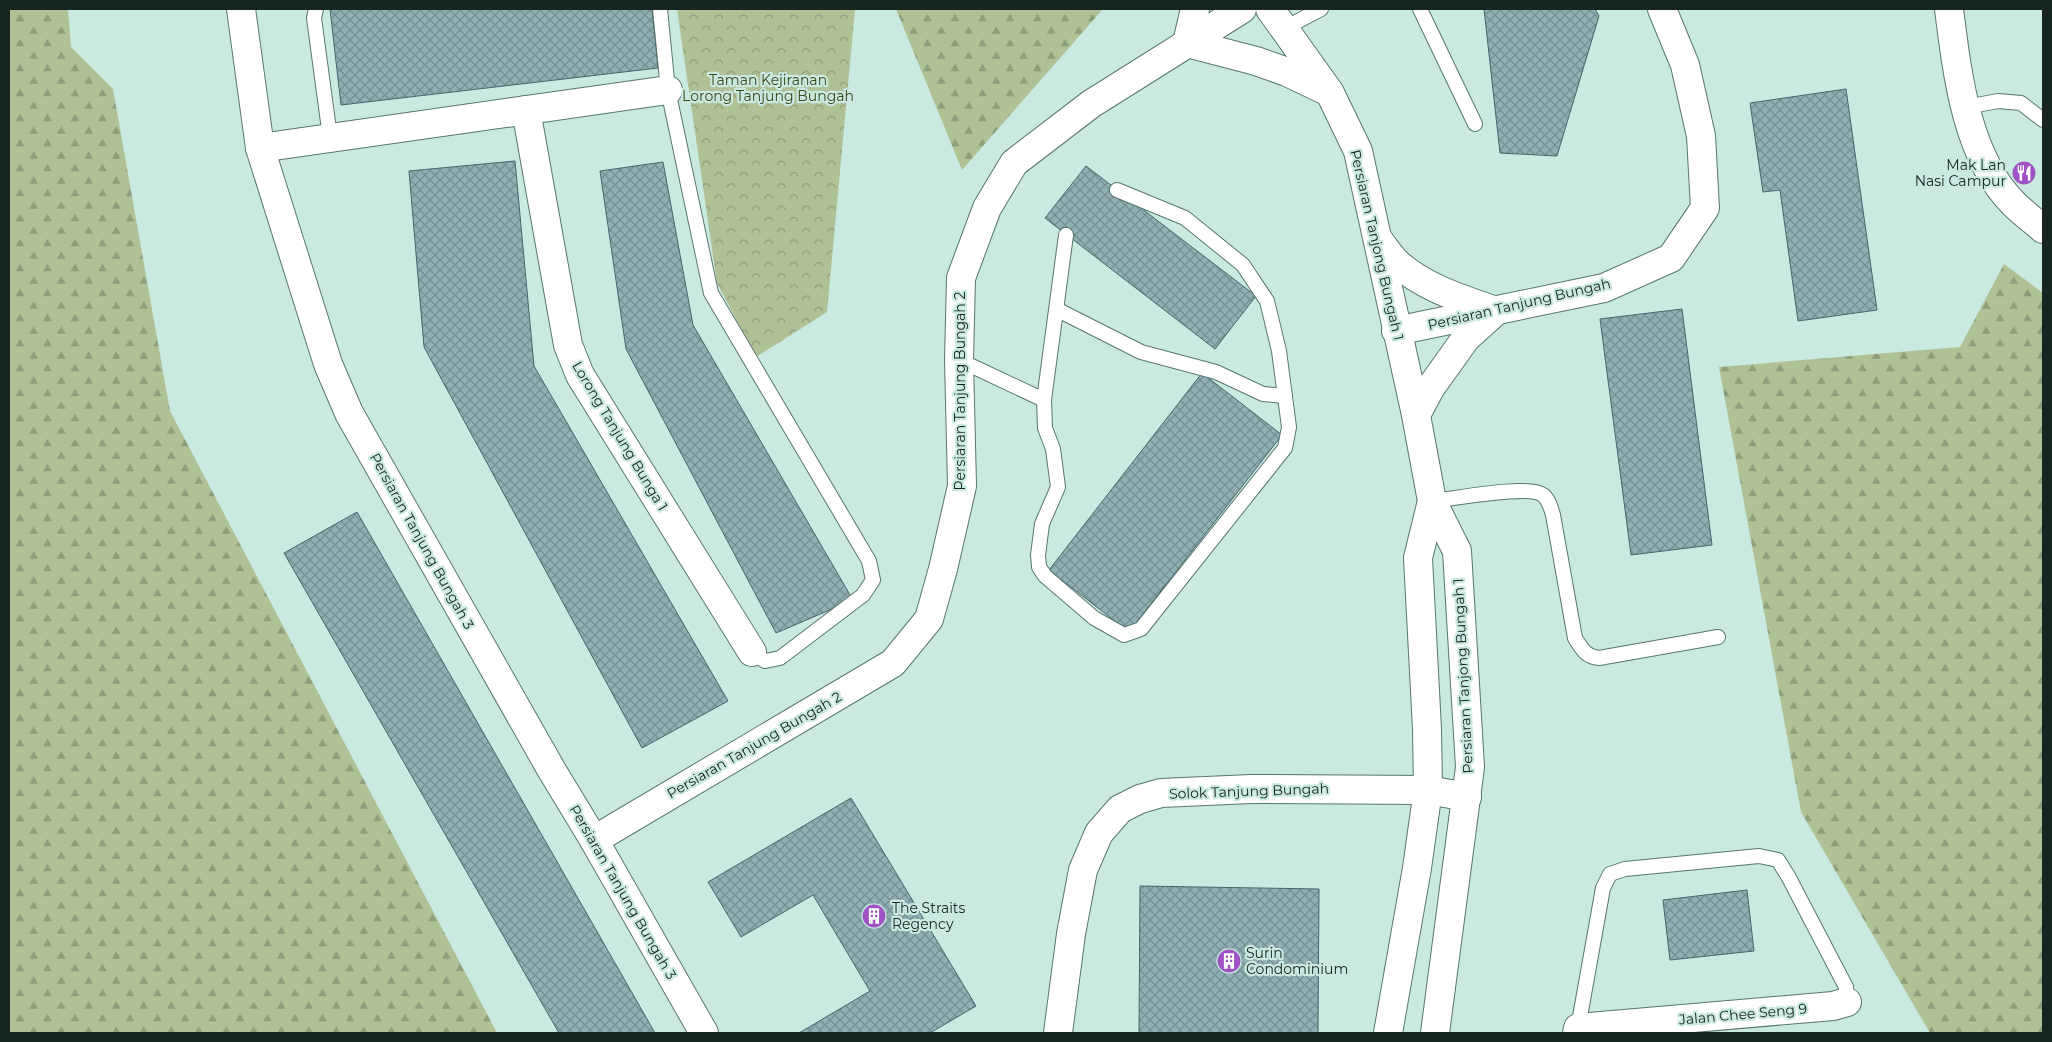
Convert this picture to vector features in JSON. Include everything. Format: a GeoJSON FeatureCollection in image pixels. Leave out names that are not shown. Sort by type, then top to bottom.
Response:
{"type":"FeatureCollection","features":[{"type":"Feature","properties":{"kind":"street","name":"Persiaran Tanjung Bungah 3"},"geometry":{"type":"LineString","coordinates":[[241,9],[260,148],[328,364],[349,412],[551,769],[594,840],[704,1033]]}},
{"type":"Feature","properties":{"kind":"street"},"geometry":{"type":"LineString","coordinates":[[1195,9],[1187,43],[1256,61],[1288,72],[1330,93]]}},
{"type":"Feature","properties":{"kind":"street","name":"Persiaran Tanjung Bungah 2"},"geometry":{"type":"LineString","coordinates":[[594,840],[893,663],[929,619],[943,569],[962,486],[959,360],[960,278],[987,208],[1014,163],[1091,104],[1242,9]]}},
{"type":"Feature","properties":{"kind":"street","name":"Persiaran Tanjung Bungah"},"geometry":{"type":"LineString","coordinates":[[1396,331],[1604,288],[1671,258],[1705,208],[1699,127],[1686,65],[1662,9]]}},
{"type":"Feature","properties":{"kind":"street"},"geometry":{"type":"LineString","coordinates":[[1949,9],[1954,51],[1975,142],[1992,177],[2013,204],[2039,223]]}},
{"type":"Feature","properties":{"kind":"street","name":"Persiaran Tanjong Bungah 1"},"geometry":{"type":"LineString","coordinates":[[1278,18],[1330,93],[1358,151],[1396,331],[1416,415],[1432,502],[1457,551],[1470,767],[1436,1033]]}},
{"type":"Feature","properties":{"kind":"street"},"geometry":{"type":"LineString","coordinates":[[260,148],[668,90]]}},
{"type":"Feature","properties":{"kind":"street","name":"Lorong Tanjung Bunga 1"},"geometry":{"type":"LineString","coordinates":[[526,110],[568,345],[580,375],[752,652]]}},
{"type":"Feature","properties":{"kind":"street"},"geometry":{"type":"LineString","coordinates":[[1377,239],[1397,263],[1416,277],[1448,294],[1496,310],[1461,345],[1431,387],[1416,415]]}},
{"type":"Feature","properties":{"kind":"street","name":"Persiaran Tanjong Bungah 1"},"geometry":{"type":"LineString","coordinates":[[1388,1033],[1417,868],[1428,790],[1427,729],[1418,558],[1432,502]]}},
{"type":"Feature","properties":{"kind":"street","name":"Solok Tanjung Bungah"},"geometry":{"type":"LineString","coordinates":[[1058,1033],[1071,934],[1083,870],[1099,834],[1120,809],[1140,799],[1161,793],[1251,788],[1428,790],[1467,797]]}},
{"type":"Feature","properties":{"kind":"street","name":"Jalan Chee Seng 9"},"geometry":{"type":"LineString","coordinates":[[1578,1031],[1833,1006],[1847,1002]]}},
{"type":"Feature","properties":{"kind":"lane"},"geometry":{"type":"LineString","coordinates":[[316,9],[314,18],[330,137]]}},
{"type":"Feature","properties":{"kind":"lane"},"geometry":{"type":"LineString","coordinates":[[660,9],[668,90],[711,293],[868,561],[872,580],[863,595],[780,658],[765,661],[752,652]]}},
{"type":"Feature","properties":{"kind":"lane"},"geometry":{"type":"LineString","coordinates":[[1278,18],[1321,9]]}},
{"type":"Feature","properties":{"kind":"lane"},"geometry":{"type":"LineString","coordinates":[[1420,9],[1475,124]]}},
{"type":"Feature","properties":{"kind":"lane"},"geometry":{"type":"LineString","coordinates":[[1966,107],[1998,101],[2021,103],[2043,120]]}},
{"type":"Feature","properties":{"kind":"lane"},"geometry":{"type":"LineString","coordinates":[[1066,235],[1058,310],[1044,400],[1045,428],[1053,449],[1058,487],[1042,524],[1038,555],[1039,567],[1045,576],[1094,618],[1124,635],[1141,630],[1285,448],[1289,427],[1279,351],[1267,301],[1243,264],[1186,218],[1117,190]]}},
{"type":"Feature","properties":{"kind":"lane"},"geometry":{"type":"LineString","coordinates":[[1058,310],[1141,352],[1216,372],[1263,394],[1285,396]]}},
{"type":"Feature","properties":{"kind":"lane"},"geometry":{"type":"LineString","coordinates":[[959,360],[1044,400]]}},
{"type":"Feature","properties":{"kind":"lane"},"geometry":{"type":"LineString","coordinates":[[1432,502],[1522,490],[1538,492],[1544,496],[1552,510],[1575,638],[1582,650],[1590,657],[1599,658],[1718,637]]}},
{"type":"Feature","properties":{"kind":"lane"},"geometry":{"type":"LineString","coordinates":[[1578,1031],[1603,888],[1610,874],[1626,869],[1759,856],[1778,860],[1846,987],[1847,1002]]}},
{"type":"Feature","properties":{"kind":"green space"},"geometry":{"type":"Polygon","coordinates":[[[9,9],[68,9],[71,47],[113,89],[170,411],[497,1033],[9,1033],[9,9]]]}},
{"type":"Feature","properties":{"kind":"green space","name":"Taman Kejiranan Lorong Tanjung Bungah"},"geometry":{"type":"Polygon","coordinates":[[[677,9],[855,9],[827,312],[756,357],[717,283],[677,9]]]}},
{"type":"Feature","properties":{"kind":"green space"},"geometry":{"type":"Polygon","coordinates":[[[896,9],[1103,9],[962,170],[896,9]]]}},
{"type":"Feature","properties":{"kind":"green space"},"geometry":{"type":"Polygon","coordinates":[[[2004,264],[2043,293],[2043,1033],[1930,1033],[1801,812],[1719,367],[1960,347],[2004,264]]]}},
{"type":"Feature","properties":{"kind":"building"},"geometry":{"type":"Polygon","coordinates":[[[330,9],[652,9],[658,68],[341,105],[330,9]]]}},
{"type":"Feature","properties":{"kind":"building"},"geometry":{"type":"Polygon","coordinates":[[[1484,9],[1595,9],[1599,16],[1557,156],[1500,153],[1484,9]]]}},
{"type":"Feature","properties":{"kind":"building"},"geometry":{"type":"Polygon","coordinates":[[[1846,89],[1877,310],[1798,321],[1780,190],[1763,192],[1750,103],[1846,89]]]}},
{"type":"Feature","properties":{"kind":"building"},"geometry":{"type":"Polygon","coordinates":[[[515,161],[534,366],[728,701],[642,748],[424,347],[409,171],[515,161]]]}},
{"type":"Feature","properties":{"kind":"building"},"geometry":{"type":"Polygon","coordinates":[[[663,162],[693,325],[853,600],[776,633],[626,349],[600,171],[663,162]]]}},
{"type":"Feature","properties":{"kind":"building"},"geometry":{"type":"Polygon","coordinates":[[[1086,166],[1256,296],[1215,349],[1045,218],[1086,166]]]}},
{"type":"Feature","properties":{"kind":"building"},"geometry":{"type":"Polygon","coordinates":[[[1682,309],[1712,545],[1631,555],[1600,319],[1682,309]]]}},
{"type":"Feature","properties":{"kind":"building"},"geometry":{"type":"Polygon","coordinates":[[[1202,373],[1282,435],[1129,632],[1049,570],[1202,373]]]}},
{"type":"Feature","properties":{"kind":"building"},"geometry":{"type":"Polygon","coordinates":[[[357,512],[655,1033],[559,1033],[284,553],[357,512]]]}},
{"type":"Feature","properties":{"kind":"building","name":"The Straits Regency"},"geometry":{"type":"Polygon","coordinates":[[[851,798],[976,1006],[930,1033],[799,1033],[870,991],[813,895],[741,937],[708,882],[851,798]]]}},
{"type":"Feature","properties":{"kind":"building","name":"Surin Condominium"},"geometry":{"type":"Polygon","coordinates":[[[1140,886],[1319,889],[1318,1033],[1139,1033],[1140,886]]]}},
{"type":"Feature","properties":{"kind":"building"},"geometry":{"type":"Polygon","coordinates":[[[1747,890],[1754,951],[1670,960],[1663,900],[1747,890]]]}},
{"type":"Feature","properties":{"kind":"place","name":"Mak Lan Nasi Campur"},"geometry":{"type":"Point","coordinates":[2024,173]}},
{"type":"Feature","properties":{"kind":"place","name":"The Straits Regency"},"geometry":{"type":"Point","coordinates":[874,916]}},
{"type":"Feature","properties":{"kind":"place","name":"Surin Condominium"},"geometry":{"type":"Point","coordinates":[1229,961]}}]}
